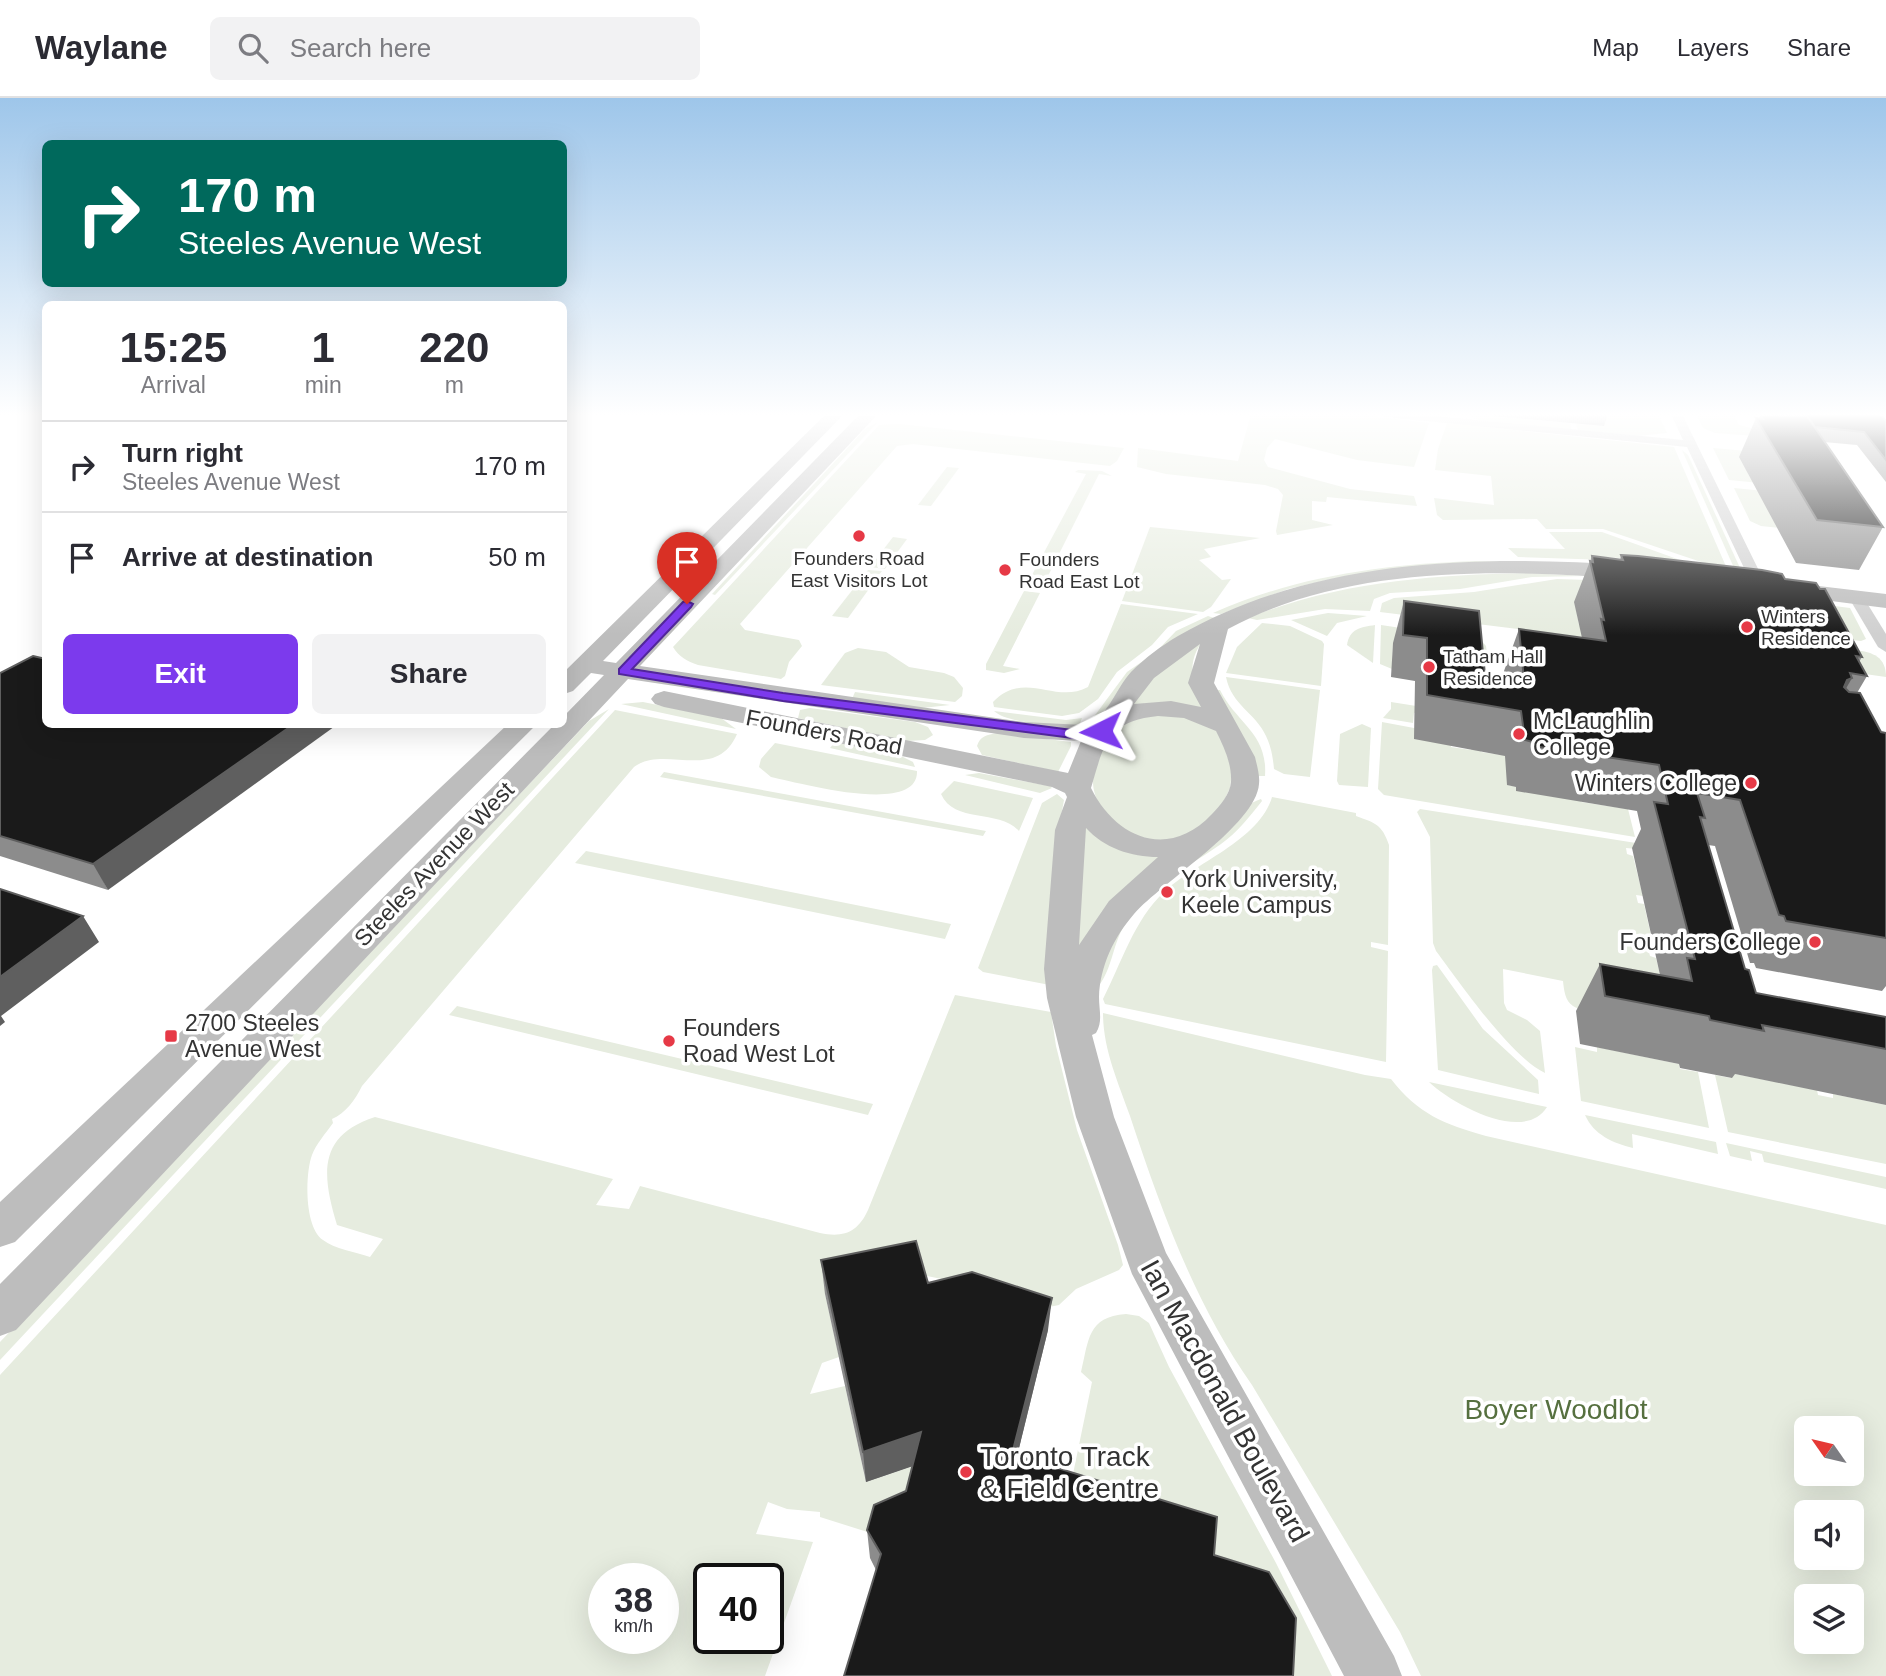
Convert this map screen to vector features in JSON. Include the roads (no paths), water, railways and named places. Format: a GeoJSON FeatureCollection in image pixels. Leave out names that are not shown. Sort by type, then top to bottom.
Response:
{"type":"FeatureCollection","features":[{"type":"Feature","properties":{"kind":"street"},"geometry":{"type":"LineString","coordinates":[[573,677],[762,488]]}},
{"type":"Feature","properties":{"kind":"street","name":"Steeles Avenue West"},"geometry":{"type":"LineString","coordinates":[[567,728],[798,488]]}},
{"type":"Feature","properties":{"kind":"street"},"geometry":{"type":"LineString","coordinates":[[1713,488],[1759,585]]}},
{"type":"Feature","properties":{"kind":"street","name":"Ian Macdonald Boulevard"},"geometry":{"type":"LineString","coordinates":[[1374,1676],[1147,1260],[1095,1117],[1064,998],[1061,969],[1070,830],[1086,760],[1126,695],[1156,663],[1228,617],[1305,591],[1395,574],[1530,568],[1646,573]]}},
{"type":"Feature","properties":{"kind":"street"},"geometry":{"type":"LineString","coordinates":[[1736,582],[1886,601]]}},
{"type":"Feature","properties":{"kind":"street"},"geometry":{"type":"LineString","coordinates":[[1857,598],[1886,648]]}},
{"type":"Feature","properties":{"kind":"street","name":"Ian Macdonald Boulevard"},"geometry":{"type":"LineString","coordinates":[[1095,1117],[1080,1003],[1088,964],[1102,929],[1130,896],[1228,816],[1245,786],[1243,765],[1226,726],[1201,682],[1206,655],[1217,624]]}},
{"type":"Feature","properties":{"kind":"street","name":"Founders Road"},"geometry":{"type":"LineString","coordinates":[[573,677],[783,697],[1080,735],[1108,724]]}},
{"type":"Feature","properties":{"kind":"street","name":"Founders Road"},"geometry":{"type":"LineString","coordinates":[[615,679],[1061,780],[1079,793]]}},
{"type":"Feature","properties":{"kind":"street"},"geometry":{"type":"LineString","coordinates":[[1108,724],[1133,711],[1161,706],[1194,711],[1226,726]]}},
{"type":"Feature","properties":{"kind":"street","name":"Steeles Avenue West"},"geometry":{"type":"LineString","coordinates":[[1,1310],[567,728]]}},
{"type":"Feature","properties":{"kind":"street"},"geometry":{"type":"LineString","coordinates":[[514,734],[542,753]]}},
{"type":"Feature","properties":{"kind":"street","name":"Steeles Avenue West"},"geometry":{"type":"LineString","coordinates":[[0,1229],[514,734]]}},
{"type":"Feature","properties":{"kind":"street","name":"Ian Macdonald Boulevard"},"geometry":{"type":"LineString","coordinates":[[1079,793],[1094,821],[1124,842],[1147,848],[1170,849],[1204,838]]}},
{"type":"Feature","properties":{"kind":"street"},"geometry":{"type":"LineString","coordinates":[[264,974],[319,981]]}},
{"type":"Feature","properties":{"kind":"place","name":"Founders Road East Visitors Lot"},"geometry":{"type":"Point","coordinates":[859,536]}},
{"type":"Feature","properties":{"kind":"place","name":"Founders Road East Lot"},"geometry":{"type":"Point","coordinates":[1005,570]}},
{"type":"Feature","properties":{"kind":"place","name":"Winters Residence"},"geometry":{"type":"Point","coordinates":[1747,627]}},
{"type":"Feature","properties":{"kind":"place","name":"Tatham Hall Residence"},"geometry":{"type":"Point","coordinates":[1429,667]}},
{"type":"Feature","properties":{"kind":"place","name":"McLaughlin College"},"geometry":{"type":"Point","coordinates":[1519,734]}},
{"type":"Feature","properties":{"kind":"place","name":"Winters College"},"geometry":{"type":"Point","coordinates":[1751,783]}},
{"type":"Feature","properties":{"kind":"place","name":"York University, Keele Campus"},"geometry":{"type":"Point","coordinates":[1167,892]}},
{"type":"Feature","properties":{"kind":"place","name":"Founders College"},"geometry":{"type":"Point","coordinates":[1815,942]}},
{"type":"Feature","properties":{"kind":"place","name":"2700 Steeles Avenue West"},"geometry":{"type":"Point","coordinates":[171,1036]}},
{"type":"Feature","properties":{"kind":"place","name":"Founders Road West Lot"},"geometry":{"type":"Point","coordinates":[669,1041]}},
{"type":"Feature","properties":{"kind":"place","name":"Toronto Track & Field Centre"},"geometry":{"type":"Point","coordinates":[966,1472]}},
{"type":"Feature","properties":{"kind":"park label","name":"Boyer Woodlot"},"geometry":{"type":"Point","coordinates":[1556,1409]}}]}
